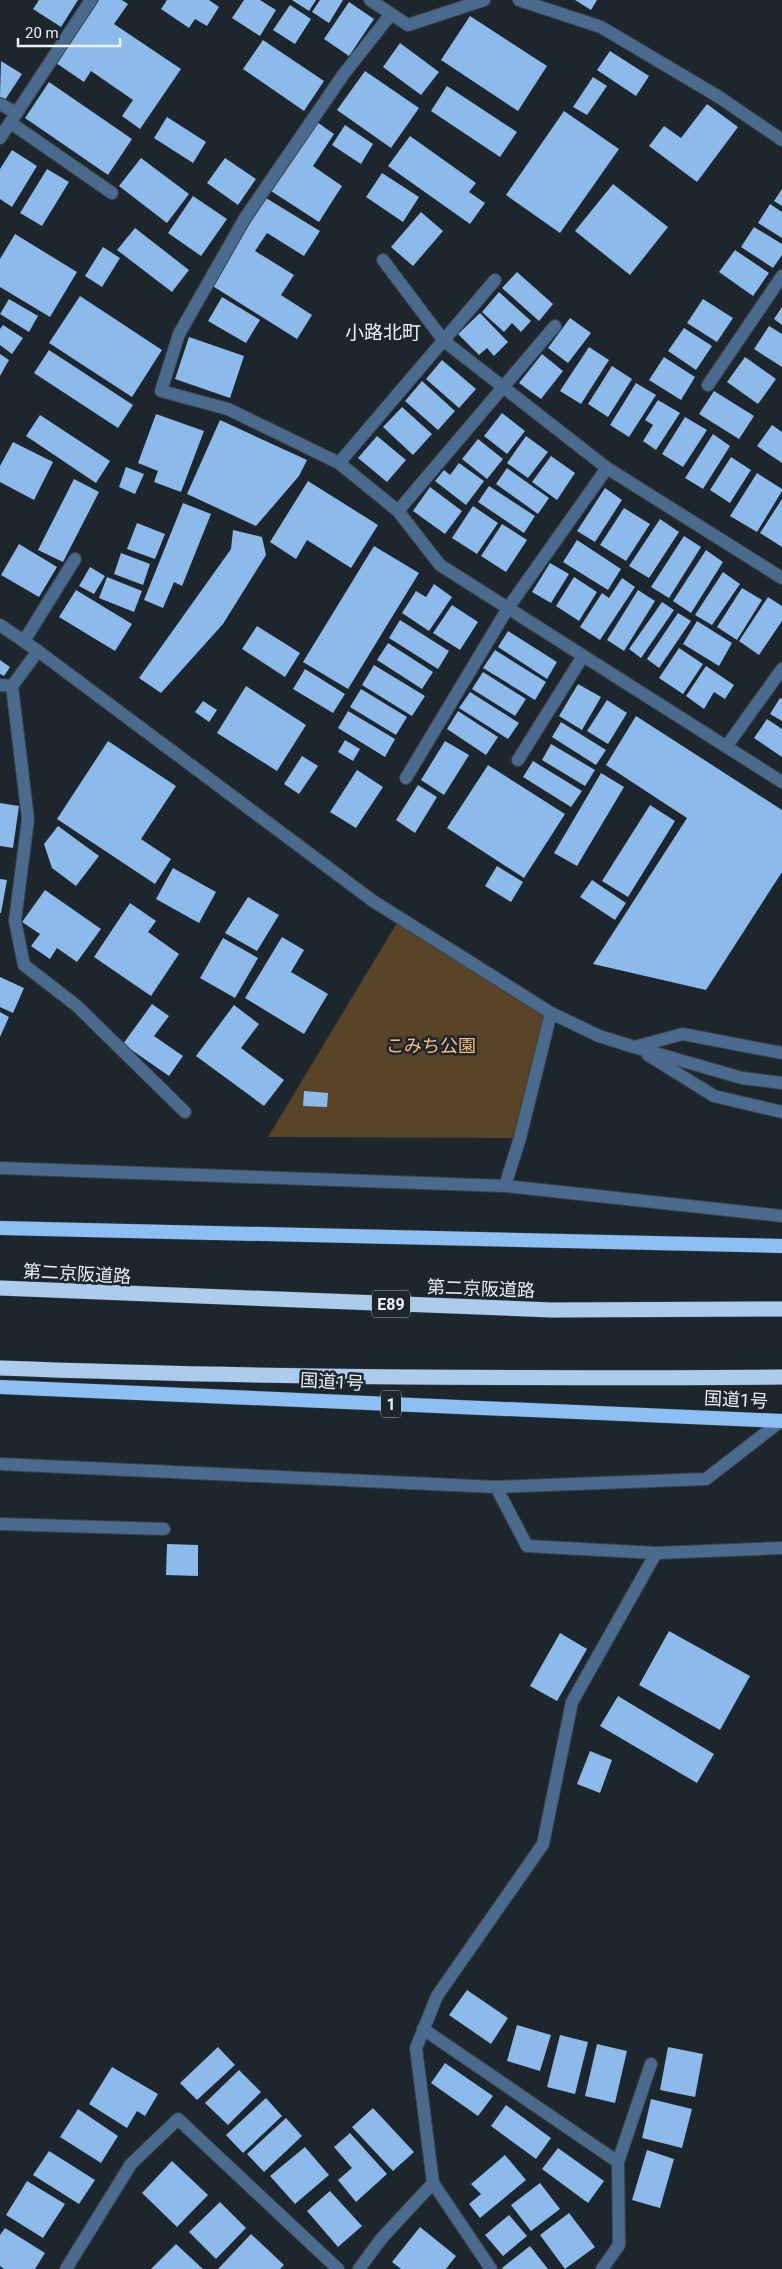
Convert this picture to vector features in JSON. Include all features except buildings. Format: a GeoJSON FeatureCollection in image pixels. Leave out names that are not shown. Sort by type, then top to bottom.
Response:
{"type":"FeatureCollection","features":[{"type":"Feature","properties":{"kind":"highway"},"geometry":{"type":"LineString","coordinates":[[0,1228],[782,1246]]}},
{"type":"Feature","properties":{"kind":"highway","name":"第二京阪道路"},"geometry":{"type":"LineString","coordinates":[[0,1288],[552,1310],[782,1309]]}},
{"type":"Feature","properties":{"kind":"highway"},"geometry":{"type":"LineString","coordinates":[[0,1368],[123,1372],[552,1379],[782,1377]]}},
{"type":"Feature","properties":{"kind":"highway","name":"国道1号"},"geometry":{"type":"LineString","coordinates":[[0,1387],[782,1421]]}},
{"type":"Feature","properties":{"kind":"street"},"geometry":{"type":"LineString","coordinates":[[0,138],[91,0]]}},
{"type":"Feature","properties":{"kind":"street"},"geometry":{"type":"LineString","coordinates":[[370,0],[408,25],[484,0]]}},
{"type":"Feature","properties":{"kind":"street"},"geometry":{"type":"LineString","coordinates":[[519,0],[601,27],[719,97],[782,140]]}},
{"type":"Feature","properties":{"kind":"street"},"geometry":{"type":"LineString","coordinates":[[391,14],[343,76],[245,218],[179,334],[161,392],[228,409],[339,463],[398,511],[440,565],[782,782]]}},
{"type":"Feature","properties":{"kind":"street"},"geometry":{"type":"LineString","coordinates":[[0,104],[14,118],[112,193]]}},
{"type":"Feature","properties":{"kind":"street"},"geometry":{"type":"LineString","coordinates":[[383,260],[444,341],[607,468],[782,578]]}},
{"type":"Feature","properties":{"kind":"street"},"geometry":{"type":"LineString","coordinates":[[708,385],[782,276]]}},
{"type":"Feature","properties":{"kind":"street"},"geometry":{"type":"LineString","coordinates":[[339,463],[495,280]]}},
{"type":"Feature","properties":{"kind":"street"},"geometry":{"type":"LineString","coordinates":[[398,511],[504,388],[554,326]]}},
{"type":"Feature","properties":{"kind":"street"},"geometry":{"type":"LineString","coordinates":[[406,778],[508,608],[607,468]]}},
{"type":"Feature","properties":{"kind":"street"},"geometry":{"type":"LineString","coordinates":[[24,641],[75,559]]}},
{"type":"Feature","properties":{"kind":"street"},"geometry":{"type":"LineString","coordinates":[[0,624],[373,901],[551,1013],[599,1036],[634,1047],[742,1078],[782,1083]]}},
{"type":"Feature","properties":{"kind":"street"},"geometry":{"type":"LineString","coordinates":[[38,651],[6,686],[28,819],[15,921],[24,965],[77,1006],[185,1112]]}},
{"type":"Feature","properties":{"kind":"street"},"geometry":{"type":"LineString","coordinates":[[518,760],[583,656]]}},
{"type":"Feature","properties":{"kind":"street"},"geometry":{"type":"LineString","coordinates":[[726,747],[782,669]]}},
{"type":"Feature","properties":{"kind":"street"},"geometry":{"type":"LineString","coordinates":[[505,1186],[520,1138],[551,1013]]}},
{"type":"Feature","properties":{"kind":"street"},"geometry":{"type":"LineString","coordinates":[[634,1047],[683,1034],[782,1052]]}},
{"type":"Feature","properties":{"kind":"street"},"geometry":{"type":"LineString","coordinates":[[634,1047],[714,1096],[782,1112]]}},
{"type":"Feature","properties":{"kind":"street"},"geometry":{"type":"LineString","coordinates":[[0,1168],[505,1186],[782,1216]]}},
{"type":"Feature","properties":{"kind":"street"},"geometry":{"type":"LineString","coordinates":[[0,1464],[496,1487],[706,1479],[782,1421]]}},
{"type":"Feature","properties":{"kind":"street"},"geometry":{"type":"LineString","coordinates":[[496,1487],[527,1546],[656,1552],[782,1548]]}},
{"type":"Feature","properties":{"kind":"street"},"geometry":{"type":"LineString","coordinates":[[0,1524],[164,1529]]}},
{"type":"Feature","properties":{"kind":"street"},"geometry":{"type":"LineString","coordinates":[[491,2269],[433,2183],[416,2048],[437,1996],[543,1844],[572,1702],[656,1552]]}},
{"type":"Feature","properties":{"kind":"street"},"geometry":{"type":"LineString","coordinates":[[423,2029],[618,2162]]}},
{"type":"Feature","properties":{"kind":"street"},"geometry":{"type":"LineString","coordinates":[[602,2269],[619,2245],[618,2162],[651,2064]]}},
{"type":"Feature","properties":{"kind":"street"},"geometry":{"type":"LineString","coordinates":[[71,2267],[132,2164],[178,2119],[338,2269]]}},
{"type":"Feature","properties":{"kind":"street"},"geometry":{"type":"LineString","coordinates":[[359,2269],[380,2239],[433,2183]]}},
{"type":"Feature","properties":{"kind":"green space","name":"こみち公園"},"geometry":{"type":"Polygon","coordinates":[[[400,918],[551,1013],[520,1138],[268,1137],[400,918]]]}},
{"type":"Feature","properties":{"kind":"district","name":"小路北町"},"geometry":{"type":"Point","coordinates":[383,332]}}]}
